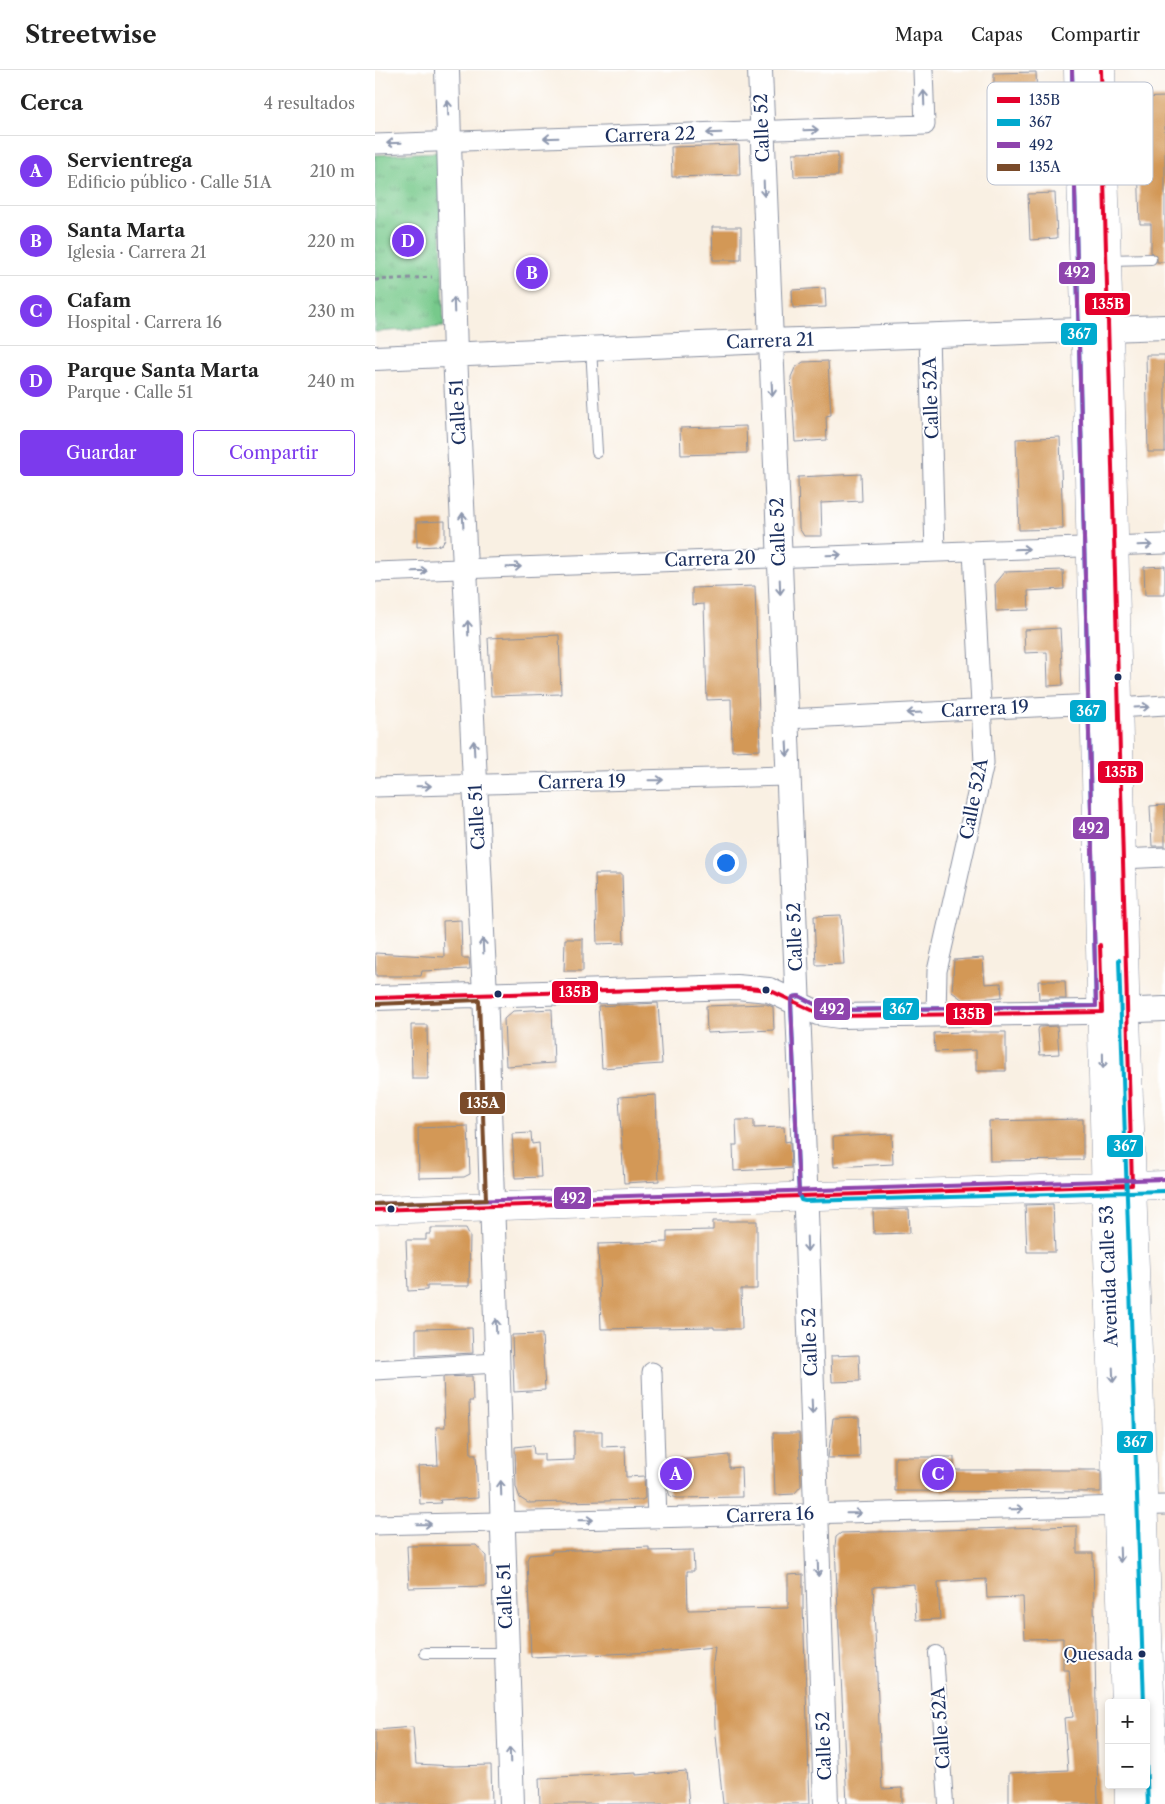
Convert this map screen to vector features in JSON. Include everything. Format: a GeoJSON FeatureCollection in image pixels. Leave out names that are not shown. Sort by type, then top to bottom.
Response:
{"type":"FeatureCollection","features":[{"type":"Feature","properties":{"kind":"main road","name":"Avenida Calle 53"},"geometry":{"type":"LineString","coordinates":[[1086,185],[1097,329],[1119,1186],[1142,1506],[1154,1804]]}},
{"type":"Feature","properties":{"kind":"main road","name":"Avenida Calle 53"},"geometry":{"type":"LineString","coordinates":[[1097,329],[1107,260],[1105,185]]}},
{"type":"Feature","properties":{"kind":"main road","name":"Avenida Calle 53"},"geometry":{"type":"LineString","coordinates":[[1106,706],[1122,859],[1114,1012]]}},
{"type":"Feature","properties":{"kind":"main road"},"geometry":{"type":"LineString","coordinates":[[375,1210],[1165,1185]]}},
{"type":"Feature","properties":{"kind":"main road","name":"Avenida Calle 53"},"geometry":{"type":"LineString","coordinates":[[1125,1699],[1142,1506]]}},
{"type":"Feature","properties":{"kind":"main road"},"geometry":{"type":"LineString","coordinates":[[1129,1789],[1129,1804]]}},
{"type":"Feature","properties":{"kind":"street","name":"Calle 51"},"geometry":{"type":"LineString","coordinates":[[447,70],[455,354],[485,994],[512,1804]]}},
{"type":"Feature","properties":{"kind":"street","name":"Calle 52"},"geometry":{"type":"LineString","coordinates":[[760,70],[805,1195],[826,1804]]}},
{"type":"Feature","properties":{"kind":"street","name":"Carrera 22"},"geometry":{"type":"LineString","coordinates":[[375,144],[925,125],[923,70]]}},
{"type":"Feature","properties":{"kind":"street","name":"Carrera 21"},"geometry":{"type":"LineString","coordinates":[[375,358],[591,348],[1165,327]]}},
{"type":"Feature","properties":{"kind":"street","name":"Calle 52A"},"geometry":{"type":"LineString","coordinates":[[929,335],[935,552]]}},
{"type":"Feature","properties":{"kind":"street","name":"Carrera 20"},"geometry":{"type":"LineString","coordinates":[[375,572],[1165,544]]}},
{"type":"Feature","properties":{"kind":"street","name":"Calle 52A"},"geometry":{"type":"LineString","coordinates":[[936,1014],[937,971],[984,763],[973,550]]}},
{"type":"Feature","properties":{"kind":"street","name":"Carrera 19"},"geometry":{"type":"LineString","coordinates":[[786,719],[980,710],[1165,705]]}},
{"type":"Feature","properties":{"kind":"street","name":"Carrera 19"},"geometry":{"type":"LineString","coordinates":[[375,787],[788,776]]}},
{"type":"Feature","properties":{"kind":"street"},"geometry":{"type":"LineString","coordinates":[[1122,859],[1165,857]]}},
{"type":"Feature","properties":{"kind":"street"},"geometry":{"type":"LineString","coordinates":[[375,998],[737,987],[769,990],[818,1013],[839,1016],[1165,1010]]}},
{"type":"Feature","properties":{"kind":"street"},"geometry":{"type":"LineString","coordinates":[[380,1370],[497,1363]]}},
{"type":"Feature","properties":{"kind":"street"},"geometry":{"type":"LineString","coordinates":[[653,1372],[657,1519]]}},
{"type":"Feature","properties":{"kind":"street","name":"Carrera 16"},"geometry":{"type":"LineString","coordinates":[[375,1525],[1142,1506]]}},
{"type":"Feature","properties":{"kind":"street","name":"Calle 52A"},"geometry":{"type":"LineString","coordinates":[[936,1653],[946,1804]]}},
{"type":"Feature","properties":{"kind":"lane"},"geometry":{"type":"LineString","coordinates":[[1107,260],[1151,259]]}},
{"type":"Feature","properties":{"kind":"lane"},"geometry":{"type":"LineString","coordinates":[[591,348],[597,452]]}},
{"type":"Feature","properties":{"kind":"lane"},"geometry":{"type":"LineString","coordinates":[[425,1653],[507,1653]]}},
{"type":"Feature","properties":{"kind":"path"},"geometry":{"type":"LineString","coordinates":[[375,280],[437,276]]}},
{"type":"Feature","properties":{"kind":"green space"},"geometry":{"type":"Polygon","coordinates":[[[439,152],[444,327],[375,332],[375,155],[439,152]]]}},
{"type":"Feature","properties":{"kind":"building"},"geometry":{"type":"Polygon","coordinates":[[[1036,72],[1036,82],[994,82],[994,73],[1036,72]]]}},
{"type":"Feature","properties":{"kind":"building"},"geometry":{"type":"Polygon","coordinates":[[[1153,97],[1165,97],[1165,262],[1157,262],[1157,256],[1151,252],[1151,224],[1140,224],[1139,185],[1153,185],[1153,97]]]}},
{"type":"Feature","properties":{"kind":"building"},"geometry":{"type":"Polygon","coordinates":[[[739,145],[740,175],[672,177],[671,147],[739,145]]]}},
{"type":"Feature","properties":{"kind":"building"},"geometry":{"type":"Polygon","coordinates":[[[838,152],[838,176],[794,177],[793,153],[838,152]]]}},
{"type":"Feature","properties":{"kind":"building"},"geometry":{"type":"Polygon","coordinates":[[[1055,193],[1057,238],[1030,240],[1028,194],[1055,193]]]}},
{"type":"Feature","properties":{"kind":"building"},"geometry":{"type":"Polygon","coordinates":[[[712,227],[741,227],[741,260],[713,260],[712,227]]]}},
{"type":"Feature","properties":{"kind":"building"},"geometry":{"type":"Polygon","coordinates":[[[825,288],[826,307],[793,308],[792,290],[825,288]]]}},
{"type":"Feature","properties":{"kind":"building"},"geometry":{"type":"Polygon","coordinates":[[[1146,355],[1165,355],[1165,452],[1148,452],[1146,355]]]}},
{"type":"Feature","properties":{"kind":"building"},"geometry":{"type":"Polygon","coordinates":[[[828,361],[831,415],[826,416],[827,440],[795,442],[791,377],[795,368],[803,362],[828,361]]]}},
{"type":"Feature","properties":{"kind":"building"},"geometry":{"type":"Polygon","coordinates":[[[746,426],[747,453],[681,455],[680,428],[746,426]]]}},
{"type":"Feature","properties":{"kind":"building"},"geometry":{"type":"Polygon","coordinates":[[[1060,437],[1063,529],[1019,530],[1016,439],[1060,437]]]}},
{"type":"Feature","properties":{"kind":"building"},"geometry":{"type":"Polygon","coordinates":[[[861,474],[862,501],[821,503],[822,536],[804,536],[799,528],[798,477],[861,474]]]}},
{"type":"Feature","properties":{"kind":"building"},"geometry":{"type":"Polygon","coordinates":[[[445,521],[445,539],[442,544],[417,547],[417,522],[445,521]]]}},
{"type":"Feature","properties":{"kind":"building"},"geometry":{"type":"Polygon","coordinates":[[[1165,566],[1165,595],[1145,595],[1144,567],[1165,566]]]}},
{"type":"Feature","properties":{"kind":"building"},"geometry":{"type":"Polygon","coordinates":[[[1063,570],[1064,589],[1028,591],[1029,610],[996,611],[995,583],[1004,572],[1063,570]]]}},
{"type":"Feature","properties":{"kind":"building"},"geometry":{"type":"Polygon","coordinates":[[[755,586],[760,750],[732,751],[731,699],[707,700],[704,604],[692,605],[692,588],[755,586]]]}},
{"type":"Feature","properties":{"kind":"building"},"geometry":{"type":"Polygon","coordinates":[[[1060,628],[1063,685],[1048,686],[1047,652],[1025,653],[1024,630],[1060,628]]]}},
{"type":"Feature","properties":{"kind":"building"},"geometry":{"type":"Polygon","coordinates":[[[559,635],[561,694],[491,696],[488,638],[559,635]]]}},
{"type":"Feature","properties":{"kind":"building"},"geometry":{"type":"Polygon","coordinates":[[[1165,805],[1165,846],[1152,846],[1150,806],[1165,805]]]}},
{"type":"Feature","properties":{"kind":"building"},"geometry":{"type":"Polygon","coordinates":[[[595,874],[622,874],[624,943],[597,944],[595,874]]]}},
{"type":"Feature","properties":{"kind":"building"},"geometry":{"type":"Polygon","coordinates":[[[841,915],[844,964],[816,965],[814,916],[841,915]]]}},
{"type":"Feature","properties":{"kind":"building"},"geometry":{"type":"Polygon","coordinates":[[[461,920],[462,958],[469,958],[470,969],[422,971],[421,976],[376,976],[375,953],[444,957],[443,921],[461,920]]]}},
{"type":"Feature","properties":{"kind":"building"},"geometry":{"type":"Polygon","coordinates":[[[565,939],[583,939],[583,971],[564,971],[565,939]]]}},
{"type":"Feature","properties":{"kind":"building"},"geometry":{"type":"Polygon","coordinates":[[[983,958],[985,984],[1001,983],[1002,997],[963,1000],[952,992],[954,960],[983,958]]]}},
{"type":"Feature","properties":{"kind":"building"},"geometry":{"type":"Polygon","coordinates":[[[1038,981],[1065,981],[1066,999],[1039,999],[1038,981]]]}},
{"type":"Feature","properties":{"kind":"building"},"geometry":{"type":"Polygon","coordinates":[[[658,1003],[662,1064],[602,1068],[598,1006],[658,1003]]]}},
{"type":"Feature","properties":{"kind":"building"},"geometry":{"type":"Polygon","coordinates":[[[766,1004],[773,1007],[774,1030],[707,1033],[706,1006],[766,1004]]]}},
{"type":"Feature","properties":{"kind":"building"},"geometry":{"type":"Polygon","coordinates":[[[552,1009],[554,1063],[506,1066],[504,1019],[513,1011],[552,1009]]]}},
{"type":"Feature","properties":{"kind":"building"},"geometry":{"type":"Polygon","coordinates":[[[411,1025],[427,1025],[428,1079],[412,1079],[411,1025]]]}},
{"type":"Feature","properties":{"kind":"building"},"geometry":{"type":"Polygon","coordinates":[[[1057,1026],[1059,1054],[1040,1055],[1039,1027],[1057,1026]]]}},
{"type":"Feature","properties":{"kind":"building"},"geometry":{"type":"Polygon","coordinates":[[[1006,1032],[1006,1071],[976,1071],[976,1050],[935,1052],[934,1033],[1006,1032]]]}},
{"type":"Feature","properties":{"kind":"building"},"geometry":{"type":"Polygon","coordinates":[[[656,1095],[659,1181],[624,1183],[619,1097],[656,1095]]]}},
{"type":"Feature","properties":{"kind":"building"},"geometry":{"type":"Polygon","coordinates":[[[1083,1119],[1083,1160],[990,1161],[989,1121],[1083,1119]]]}},
{"type":"Feature","properties":{"kind":"building"},"geometry":{"type":"Polygon","coordinates":[[[736,1120],[754,1120],[754,1128],[784,1127],[785,1142],[790,1141],[791,1168],[734,1171],[733,1145],[737,1145],[736,1120]]]}},
{"type":"Feature","properties":{"kind":"building"},"geometry":{"type":"Polygon","coordinates":[[[468,1126],[470,1174],[464,1177],[419,1178],[418,1128],[468,1126]]]}},
{"type":"Feature","properties":{"kind":"building"},"geometry":{"type":"Polygon","coordinates":[[[531,1133],[532,1144],[539,1143],[541,1177],[515,1178],[512,1134],[531,1133]]]}},
{"type":"Feature","properties":{"kind":"building"},"geometry":{"type":"Polygon","coordinates":[[[892,1134],[893,1164],[834,1167],[833,1137],[892,1134]]]}},
{"type":"Feature","properties":{"kind":"building"},"geometry":{"type":"Polygon","coordinates":[[[1053,1204],[1055,1252],[1027,1252],[1025,1205],[1053,1204]]]}},
{"type":"Feature","properties":{"kind":"building"},"geometry":{"type":"Polygon","coordinates":[[[909,1209],[910,1233],[874,1234],[873,1210],[909,1209]]]}},
{"type":"Feature","properties":{"kind":"building"},"geometry":{"type":"Polygon","coordinates":[[[713,1221],[757,1221],[757,1289],[741,1289],[742,1329],[714,1329],[714,1327],[601,1329],[598,1244],[667,1242],[667,1231],[713,1230],[713,1221]]]}},
{"type":"Feature","properties":{"kind":"building"},"geometry":{"type":"Polygon","coordinates":[[[431,1228],[466,1228],[470,1236],[469,1286],[427,1286],[427,1290],[408,1291],[406,1240],[426,1240],[426,1234],[431,1234],[431,1228]]]}},
{"type":"Feature","properties":{"kind":"building"},"geometry":{"type":"Polygon","coordinates":[[[472,1328],[473,1353],[416,1356],[416,1329],[472,1328]]]}},
{"type":"Feature","properties":{"kind":"building"},"geometry":{"type":"Polygon","coordinates":[[[542,1334],[545,1390],[514,1392],[512,1335],[542,1334]]]}},
{"type":"Feature","properties":{"kind":"building"},"geometry":{"type":"Polygon","coordinates":[[[859,1355],[860,1381],[832,1382],[831,1356],[859,1355]]]}},
{"type":"Feature","properties":{"kind":"building"},"geometry":{"type":"Polygon","coordinates":[[[472,1376],[473,1401],[469,1401],[471,1455],[476,1455],[478,1498],[440,1500],[441,1503],[420,1504],[418,1466],[438,1465],[436,1427],[445,1427],[443,1377],[472,1376]]]}},
{"type":"Feature","properties":{"kind":"building"},"geometry":{"type":"Polygon","coordinates":[[[859,1417],[860,1457],[828,1458],[833,1418],[859,1417]]]}},
{"type":"Feature","properties":{"kind":"building"},"geometry":{"type":"Polygon","coordinates":[[[574,1431],[602,1431],[602,1447],[625,1446],[626,1477],[644,1476],[645,1498],[642,1500],[528,1503],[520,1498],[516,1487],[515,1447],[533,1445],[534,1454],[544,1454],[544,1461],[574,1460],[574,1431]]]}},
{"type":"Feature","properties":{"kind":"building"},"geometry":{"type":"Polygon","coordinates":[[[773,1433],[799,1433],[801,1486],[794,1494],[775,1495],[773,1433]]]}},
{"type":"Feature","properties":{"kind":"building"},"geometry":{"type":"Polygon","coordinates":[[[729,1455],[729,1468],[741,1467],[742,1497],[678,1498],[670,1496],[667,1488],[667,1461],[729,1455]]]}},
{"type":"Feature","properties":{"kind":"building"},"geometry":{"type":"Polygon","coordinates":[[[895,1457],[954,1457],[954,1470],[1101,1470],[1101,1492],[895,1491],[895,1457]]]}},
{"type":"Feature","properties":{"kind":"building"},"geometry":{"type":"Polygon","coordinates":[[[1077,1526],[1077,1553],[1093,1553],[1098,1804],[1009,1804],[1009,1773],[1068,1770],[1064,1718],[1073,1717],[1069,1670],[1063,1670],[1063,1638],[1025,1639],[1023,1597],[987,1598],[986,1579],[938,1582],[940,1619],[916,1620],[914,1584],[873,1587],[882,1789],[902,1788],[902,1804],[847,1804],[836,1537],[841,1533],[1077,1526]]]}},
{"type":"Feature","properties":{"kind":"building"},"geometry":{"type":"Polygon","coordinates":[[[476,1545],[486,1556],[486,1586],[409,1588],[407,1546],[476,1545]]]}},
{"type":"Feature","properties":{"kind":"building"},"geometry":{"type":"Polygon","coordinates":[[[649,1547],[649,1551],[693,1550],[694,1571],[687,1571],[688,1610],[788,1608],[788,1575],[803,1574],[810,1804],[723,1804],[715,1726],[713,1663],[715,1647],[659,1652],[531,1657],[527,1560],[529,1555],[552,1553],[552,1551],[649,1547]]]}},
{"type":"Feature","properties":{"kind":"building"},"geometry":{"type":"Polygon","coordinates":[[[413,1727],[416,1764],[453,1766],[491,1765],[492,1804],[375,1804],[375,1730],[413,1727]]]}},
{"type":"Feature","properties":{"kind":"building"},"geometry":{"type":"Polygon","coordinates":[[[686,1771],[689,1804],[540,1804],[539,1778],[636,1773],[636,1775],[686,1771]]]}},
{"type":"Feature","properties":{"kind":"transit line","name":"367"},"geometry":{"type":"LineString","coordinates":[[1072,70],[1072,82]]}},
{"type":"Feature","properties":{"kind":"transit line","name":"492"},"geometry":{"type":"LineString","coordinates":[[1072,70],[1072,82]]}},
{"type":"Feature","properties":{"kind":"transit line","name":"135B"},"geometry":{"type":"LineString","coordinates":[[1101,70],[1101,82]]}},
{"type":"Feature","properties":{"kind":"transit line","name":"367"},"geometry":{"type":"LineString","coordinates":[[1075,185],[1096,1006],[839,1010],[820,1007],[799,996],[793,997],[791,1002],[799,1195],[801,1200],[805,1201],[1165,1191]]}},
{"type":"Feature","properties":{"kind":"transit line","name":"492"},"geometry":{"type":"LineString","coordinates":[[799,1195],[791,1002],[793,997],[799,996],[820,1007],[839,1010],[1096,1006],[1075,185]]}},
{"type":"Feature","properties":{"kind":"transit line","name":"135B"},"geometry":{"type":"LineString","coordinates":[[375,1210],[1132,1185],[1104,185]]}},
{"type":"Feature","properties":{"kind":"transit line","name":"135B"},"geometry":{"type":"LineString","coordinates":[[375,998],[737,987],[769,990],[818,1013],[839,1016],[1102,1012],[1100,945]]}},
{"type":"Feature","properties":{"kind":"transit line","name":"367"},"geometry":{"type":"LineString","coordinates":[[1119,960],[1144,1699]]}},
{"type":"Feature","properties":{"kind":"transit line","name":"135A"},"geometry":{"type":"LineString","coordinates":[[375,1004],[479,1000],[486,1200],[375,1204]]}},
{"type":"Feature","properties":{"kind":"transit line","name":"492"},"geometry":{"type":"LineString","coordinates":[[375,1204],[1165,1179]]}},
{"type":"Feature","properties":{"kind":"transit line","name":"367"},"geometry":{"type":"LineString","coordinates":[[1147,1789],[1148,1804]]}},
{"type":"Feature","properties":{"kind":"place","name":"Parque Santa Marta"},"geometry":{"type":"Point","coordinates":[408,241]}},
{"type":"Feature","properties":{"kind":"place","name":"Santa Marta"},"geometry":{"type":"Point","coordinates":[532,273]}},
{"type":"Feature","properties":{"kind":"place","name":"Servientrega"},"geometry":{"type":"Point","coordinates":[676,1474]}},
{"type":"Feature","properties":{"kind":"place","name":"Cafam"},"geometry":{"type":"Point","coordinates":[938,1474]}},
{"type":"Feature","properties":{"kind":"place","name":"Quesada"},"geometry":{"type":"Point","coordinates":[1142,1654]}}]}
